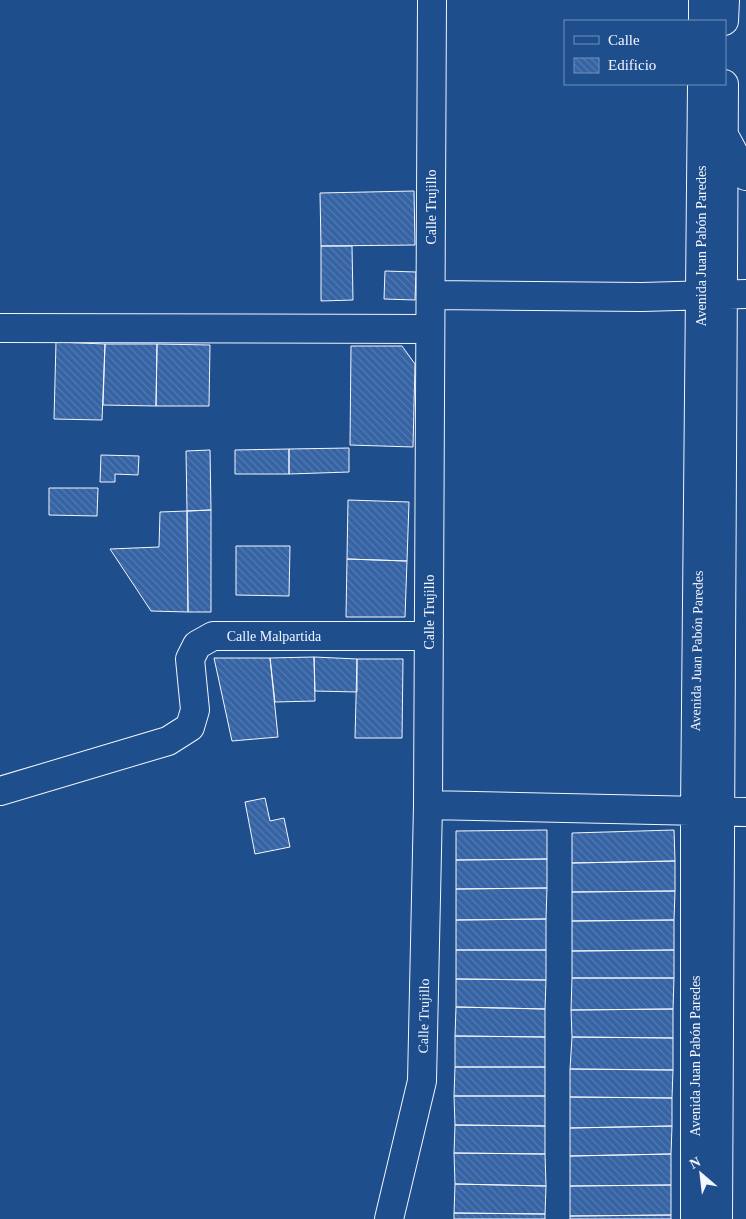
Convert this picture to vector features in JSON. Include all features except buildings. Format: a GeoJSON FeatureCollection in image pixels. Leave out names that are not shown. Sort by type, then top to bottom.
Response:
{"type":"FeatureCollection","features":[{"type":"Feature","properties":{"kind":"street","name":"Calle Trujillo"},"geometry":{"type":"LineString","coordinates":[[389,1219],[422,1081],[428,805],[432,0]]}},
{"type":"Feature","properties":{"kind":"street"},"geometry":{"type":"LineString","coordinates":[[702,20],[703,0]]}},
{"type":"Feature","properties":{"kind":"street"},"geometry":{"type":"LineString","coordinates":[[724,20],[725,0]]}},
{"type":"Feature","properties":{"kind":"street","name":"Avenida Juan Pabón Paredes"},"geometry":{"type":"LineString","coordinates":[[702,85],[723,295]]}},
{"type":"Feature","properties":{"kind":"street","name":"Avenida Juan Pabón Paredes"},"geometry":{"type":"LineString","coordinates":[[695,1219],[723,295],[724,85]]}},
{"type":"Feature","properties":{"kind":"street"},"geometry":{"type":"LineString","coordinates":[[723,133],[746,176]]}},
{"type":"Feature","properties":{"kind":"street"},"geometry":{"type":"LineString","coordinates":[[431,295],[642,297],[723,295]]}},
{"type":"Feature","properties":{"kind":"street"},"geometry":{"type":"LineString","coordinates":[[0,328],[430,329]]}},
{"type":"Feature","properties":{"kind":"street","name":"Calle Malpartida"},"geometry":{"type":"LineString","coordinates":[[0,791],[168,742],[190,727],[194,710],[190,660],[197,645],[213,636],[429,636]]}},
{"type":"Feature","properties":{"kind":"street"},"geometry":{"type":"LineString","coordinates":[[428,805],[746,812]]}},
{"type":"Feature","properties":{"kind":"street","name":"Avenida Juan Pabón Paredes"},"geometry":{"type":"LineString","coordinates":[[707,811],[718,1219]]}}]}
